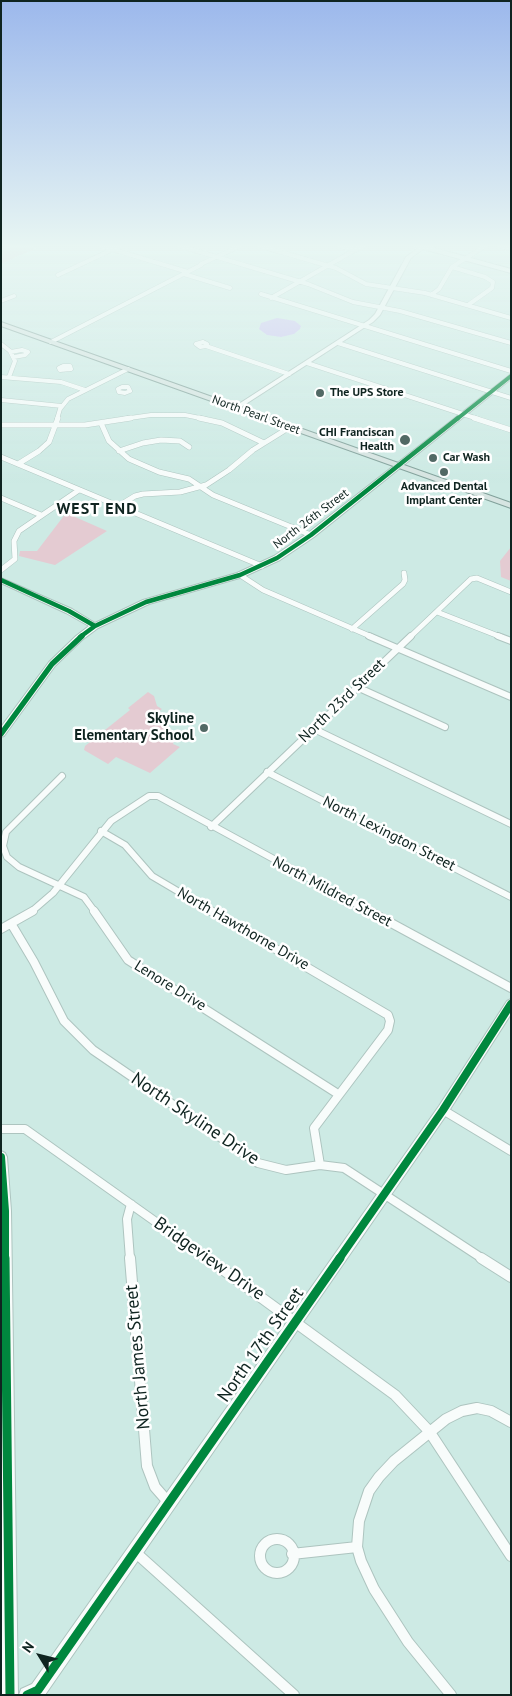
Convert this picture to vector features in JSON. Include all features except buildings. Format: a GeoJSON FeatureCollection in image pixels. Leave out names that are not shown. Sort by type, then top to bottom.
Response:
{"type":"FeatureCollection","features":[{"type":"Feature","properties":{"kind":"main road","name":"North Pearl Street"},"geometry":{"type":"LineString","coordinates":[[4,325],[511,506]]}},
{"type":"Feature","properties":{"kind":"street"},"geometry":{"type":"LineString","coordinates":[[51,342],[84,325]]}},
{"type":"Feature","properties":{"kind":"street"},"geometry":{"type":"LineString","coordinates":[[449,325],[511,343]]}},
{"type":"Feature","properties":{"kind":"street"},"geometry":{"type":"LineString","coordinates":[[236,408],[365,326],[511,371]]}},
{"type":"Feature","properties":{"kind":"street"},"geometry":{"type":"LineString","coordinates":[[338,343],[511,398]]}},
{"type":"Feature","properties":{"kind":"street"},"geometry":{"type":"LineString","coordinates":[[1,344],[12,355],[14,367],[9,377]]}},
{"type":"Feature","properties":{"kind":"street"},"geometry":{"type":"LineString","coordinates":[[206,346],[290,374]]}},
{"type":"Feature","properties":{"kind":"street"},"geometry":{"type":"LineString","coordinates":[[307,363],[511,430]]}},
{"type":"Feature","properties":{"kind":"street"},"geometry":{"type":"LineString","coordinates":[[18,464],[46,445],[52,437],[62,406],[75,395],[128,369]]}},
{"type":"Feature","properties":{"kind":"street"},"geometry":{"type":"LineString","coordinates":[[53,380],[60,370]]}},
{"type":"Feature","properties":{"kind":"street"},"geometry":{"type":"LineString","coordinates":[[1,376],[53,380],[85,390]]}},
{"type":"Feature","properties":{"kind":"street","name":"North 26th Street"},"geometry":{"type":"LineString","coordinates":[[1,734],[52,664],[78,638],[95,626],[146,602],[240,574],[262,566],[286,553],[511,376]]}},
{"type":"Feature","properties":{"kind":"street"},"geometry":{"type":"LineString","coordinates":[[107,380],[120,388]]}},
{"type":"Feature","properties":{"kind":"street"},"geometry":{"type":"LineString","coordinates":[[1,400],[62,406]]}},
{"type":"Feature","properties":{"kind":"street"},"geometry":{"type":"LineString","coordinates":[[1,425],[102,423],[151,415],[193,416],[231,426],[264,443]]}},
{"type":"Feature","properties":{"kind":"street"},"geometry":{"type":"LineString","coordinates":[[102,423],[107,438],[119,451],[141,465],[159,472],[185,478],[218,498],[311,535]]}},
{"type":"Feature","properties":{"kind":"street"},"geometry":{"type":"LineString","coordinates":[[117,507],[134,496],[180,492],[202,487],[218,478],[250,452],[290,427]]}},
{"type":"Feature","properties":{"kind":"street"},"geometry":{"type":"LineString","coordinates":[[119,451],[143,443],[161,440],[180,441],[189,447]]}},
{"type":"Feature","properties":{"kind":"street"},"geometry":{"type":"LineString","coordinates":[[1,457],[262,566]]}},
{"type":"Feature","properties":{"kind":"street"},"geometry":{"type":"LineString","coordinates":[[1,570],[15,559],[14,541],[17,534],[78,490]]}},
{"type":"Feature","properties":{"kind":"street"},"geometry":{"type":"LineString","coordinates":[[2,498],[41,515]]}},
{"type":"Feature","properties":{"kind":"street"},"geometry":{"type":"LineString","coordinates":[[352,629],[403,584],[405,580],[404,573]]}},
{"type":"Feature","properties":{"kind":"street"},"geometry":{"type":"LineString","coordinates":[[240,574],[263,590],[511,697]]}},
{"type":"Feature","properties":{"kind":"street","name":"North 23rd Street"},"geometry":{"type":"LineString","coordinates":[[211,827],[471,579],[474,578],[511,592]]}},
{"type":"Feature","properties":{"kind":"street"},"geometry":{"type":"LineString","coordinates":[[1,580],[69,611],[95,626]]}},
{"type":"Feature","properties":{"kind":"street"},"geometry":{"type":"LineString","coordinates":[[438,612],[511,641]]}},
{"type":"Feature","properties":{"kind":"street"},"geometry":{"type":"LineString","coordinates":[[357,687],[445,727]]}},
{"type":"Feature","properties":{"kind":"street"},"geometry":{"type":"LineString","coordinates":[[314,728],[511,824]]}},
{"type":"Feature","properties":{"kind":"street","name":"North Lexington Street"},"geometry":{"type":"LineString","coordinates":[[268,772],[511,897]]}},
{"type":"Feature","properties":{"kind":"street","name":"Lenore Drive"},"geometry":{"type":"LineString","coordinates":[[62,776],[9,828],[2,843],[3,851],[14,864],[84,896],[128,960],[338,1094]]}},
{"type":"Feature","properties":{"kind":"street","name":"North Mildred Street"},"geometry":{"type":"LineString","coordinates":[[101,832],[111,821],[130,808],[149,796],[158,796],[211,827],[511,988]]}},
{"type":"Feature","properties":{"kind":"street"},"geometry":{"type":"LineString","coordinates":[[1,929],[12,925],[29,914],[52,893],[101,832]]}},
{"type":"Feature","properties":{"kind":"street","name":"North Hawthorne Drive"},"geometry":{"type":"LineString","coordinates":[[101,832],[125,845],[152,876],[388,1015],[390,1021],[388,1030],[338,1094]]}},
{"type":"Feature","properties":{"kind":"street","name":"North Skyline Drive"},"geometry":{"type":"LineString","coordinates":[[12,925],[34,962],[64,1021],[93,1050],[265,1166],[286,1170],[320,1165],[344,1168],[511,1278]]}},
{"type":"Feature","properties":{"kind":"street","name":"North 17th Street"},"geometry":{"type":"LineString","coordinates":[[36,1693],[443,1110],[511,1004]]}},
{"type":"Feature","properties":{"kind":"street"},"geometry":{"type":"LineString","coordinates":[[320,1165],[314,1128],[338,1094]]}},
{"type":"Feature","properties":{"kind":"street"},"geometry":{"type":"LineString","coordinates":[[443,1110],[511,1151]]}},
{"type":"Feature","properties":{"kind":"street","name":"Bridgeview Drive"},"geometry":{"type":"LineString","coordinates":[[1,1129],[17,1128],[25,1130],[384,1385],[406,1404],[429,1431],[511,1556]]}},
{"type":"Feature","properties":{"kind":"street"},"geometry":{"type":"LineString","coordinates":[[1,1157],[5,1211],[5,1666],[10,1695]]}},
{"type":"Feature","properties":{"kind":"street","name":"North James Street"},"geometry":{"type":"LineString","coordinates":[[131,1204],[127,1219],[147,1466],[155,1488],[169,1503]]}},
{"type":"Feature","properties":{"kind":"street"},"geometry":{"type":"LineString","coordinates":[[451,1695],[408,1642],[366,1574],[357,1546],[359,1521],[369,1491],[394,1461],[429,1431],[457,1413],[472,1408],[492,1411],[511,1422]]}},
{"type":"Feature","properties":{"kind":"street"},"geometry":{"type":"LineString","coordinates":[[292,1554],[357,1546]]}},
{"type":"Feature","properties":{"kind":"street"},"geometry":{"type":"LineString","coordinates":[[135,1552],[294,1695]]}},
{"type":"Feature","properties":{"kind":"shaded area"},"geometry":{"type":"Polygon","coordinates":[[[260,325],[301,326],[294,334],[281,337],[267,335],[259,329],[260,325]]]}},
{"type":"Feature","properties":{"kind":"shaded area"},"geometry":{"type":"Polygon","coordinates":[[[66,513],[107,531],[55,565],[19,556],[20,551],[37,551],[66,513]]]}},
{"type":"Feature","properties":{"kind":"shaded area"},"geometry":{"type":"Polygon","coordinates":[[[511,547],[511,581],[501,577],[500,561],[511,547]]]}},
{"type":"Feature","properties":{"kind":"shaded area"},"geometry":{"type":"Polygon","coordinates":[[[148,692],[154,696],[157,706],[162,709],[150,719],[174,732],[171,734],[174,737],[172,739],[174,741],[173,744],[180,747],[150,773],[116,757],[108,764],[84,750],[85,746],[130,710],[128,708],[148,692]]]}},
{"type":"Feature","properties":{"kind":"cycle path"},"geometry":{"type":"LineString","coordinates":[[1,734],[52,664],[79,638],[95,626],[146,602],[240,575],[277,558],[311,535],[511,376]]}},
{"type":"Feature","properties":{"kind":"cycle path"},"geometry":{"type":"LineString","coordinates":[[1,580],[69,611],[95,626]]}},
{"type":"Feature","properties":{"kind":"cycle path"},"geometry":{"type":"LineString","coordinates":[[27,1695],[38,1690],[169,1503],[443,1110],[511,1004]]}},
{"type":"Feature","properties":{"kind":"cycle path"},"geometry":{"type":"LineString","coordinates":[[1,1157],[5,1211],[10,1695]]}},
{"type":"Feature","properties":{"kind":"place","name":"The UPS Store"},"geometry":{"type":"Point","coordinates":[320,393]}},
{"type":"Feature","properties":{"kind":"place","name":"CHI Franciscan Health"},"geometry":{"type":"Point","coordinates":[405,440]}},
{"type":"Feature","properties":{"kind":"place","name":"Car Wash"},"geometry":{"type":"Point","coordinates":[433,458]}},
{"type":"Feature","properties":{"kind":"place","name":"Advanced Dental Implant Center"},"geometry":{"type":"Point","coordinates":[444,472]}},
{"type":"Feature","properties":{"kind":"place","name":"Skyline Elementary School"},"geometry":{"type":"Point","coordinates":[204,728]}},
{"type":"Feature","properties":{"kind":"district","name":"WEST END"},"geometry":{"type":"Point","coordinates":[97,509]}}]}
